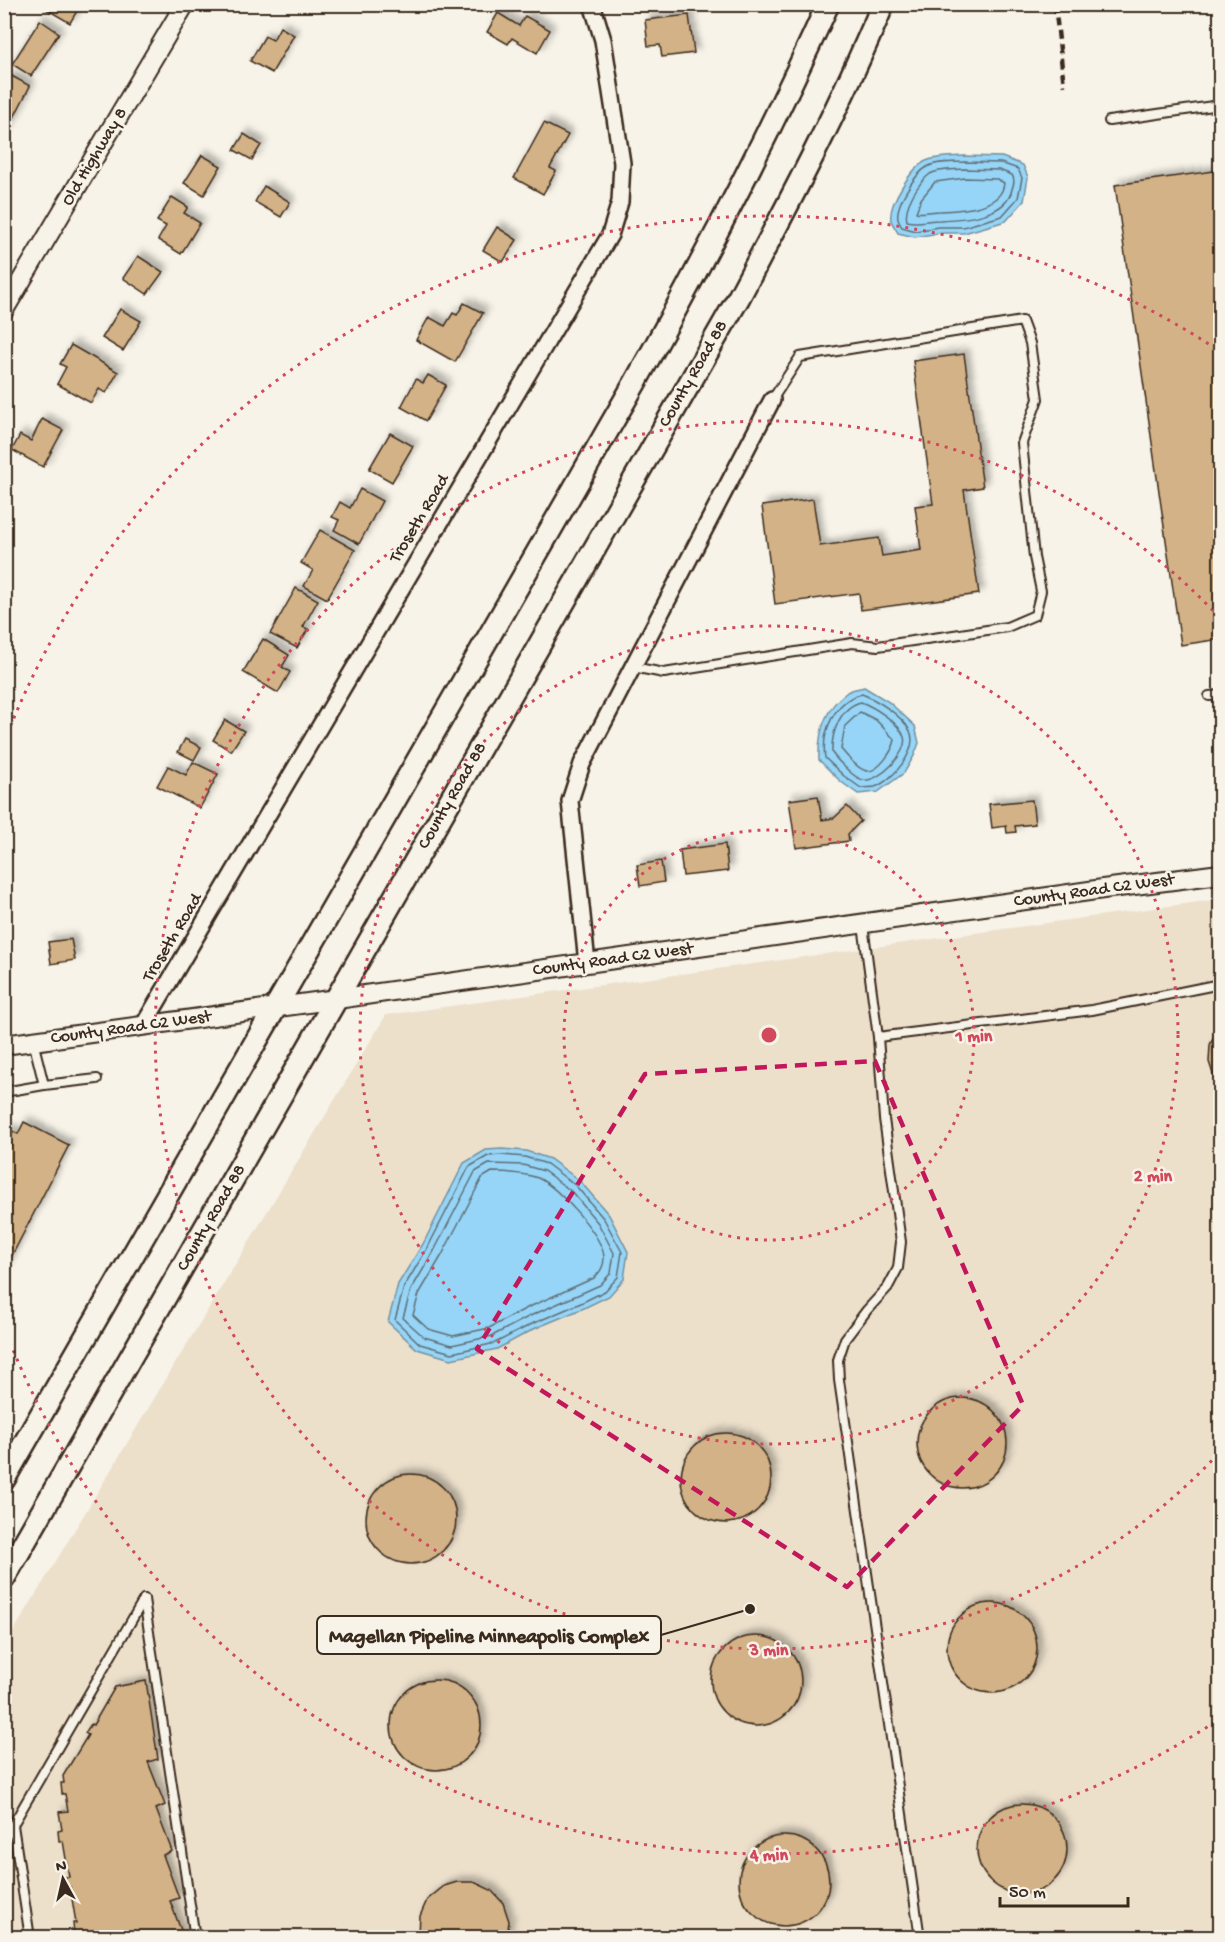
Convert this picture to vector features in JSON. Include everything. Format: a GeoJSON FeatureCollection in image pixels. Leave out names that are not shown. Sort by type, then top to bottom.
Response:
{"type":"FeatureCollection","features":[{"type":"Feature","properties":{"kind":"main road"},"geometry":{"type":"LineString","coordinates":[[4,1479],[682,299],[745,178],[828,4]]}},
{"type":"Feature","properties":{"kind":"main road","name":"County Road 88"},"geometry":{"type":"LineString","coordinates":[[4,1578],[739,297],[795,192],[883,4]]}},
{"type":"Feature","properties":{"kind":"street","name":"Old Highway 8"},"geometry":{"type":"LineString","coordinates":[[4,310],[185,4]]}},
{"type":"Feature","properties":{"kind":"street","name":"Troseth Road"},"geometry":{"type":"LineString","coordinates":[[143,1026],[610,235],[620,202],[622,163],[603,40],[592,4]]}},
{"type":"Feature","properties":{"kind":"street"},"geometry":{"type":"LineString","coordinates":[[587,963],[570,801],[582,764],[772,400]]}},
{"type":"Feature","properties":{"kind":"street","name":"County Road C2 West"},"geometry":{"type":"LineString","coordinates":[[4,1045],[1221,874]]}},
{"type":"Feature","properties":{"kind":"lane"},"geometry":{"type":"LineString","coordinates":[[1109,121],[1221,105]]}},
{"type":"Feature","properties":{"kind":"lane"},"geometry":{"type":"LineString","coordinates":[[633,667],[664,673],[852,643],[878,646],[1007,627],[1035,615],[1041,591],[1034,557],[1022,443],[1038,399],[1030,343],[1022,321],[800,357],[772,400]]}},
{"type":"Feature","properties":{"kind":"lane"},"geometry":{"type":"LineString","coordinates":[[1209,696],[1221,695]]}},
{"type":"Feature","properties":{"kind":"lane"},"geometry":{"type":"LineString","coordinates":[[863,923],[878,1037],[884,1119],[901,1242],[898,1268],[888,1287],[845,1339],[838,1359],[838,1380],[920,1938]]}},
{"type":"Feature","properties":{"kind":"lane"},"geometry":{"type":"LineString","coordinates":[[878,1037],[1092,1010],[1221,984]]}},
{"type":"Feature","properties":{"kind":"lane"},"geometry":{"type":"LineString","coordinates":[[33,1041],[44,1085]]}},
{"type":"Feature","properties":{"kind":"lane"},"geometry":{"type":"LineString","coordinates":[[4,1092],[97,1078]]}},
{"type":"Feature","properties":{"kind":"lane"},"geometry":{"type":"LineString","coordinates":[[4,1840],[144,1599],[195,1938]]}},
{"type":"Feature","properties":{"kind":"lane"},"geometry":{"type":"LineString","coordinates":[[13,1825],[30,1938]]}},
{"type":"Feature","properties":{"kind":"highlighted area"},"geometry":{"type":"Polygon","coordinates":[[[875,1061],[1023,1405],[847,1587],[477,1349],[645,1074],[875,1061]]]}},
{"type":"Feature","properties":{"kind":"shaded area"},"geometry":{"type":"Polygon","coordinates":[[[1220,899],[1220,1937],[5,1937],[4,1647],[386,1015],[1220,899]]]}},
{"type":"Feature","properties":{"kind":"water"},"geometry":{"type":"Polygon","coordinates":[[[964,156],[1002,157],[1023,165],[1028,177],[1024,201],[1006,221],[964,233],[939,233],[915,237],[898,233],[892,222],[893,205],[914,170],[931,159],[964,156]]]}},
{"type":"Feature","properties":{"kind":"water"},"geometry":{"type":"Polygon","coordinates":[[[864,687],[889,702],[915,726],[919,743],[904,773],[878,792],[858,794],[840,781],[819,760],[819,750],[821,732],[832,707],[848,692],[864,687]]]}},
{"type":"Feature","properties":{"kind":"water"},"geometry":{"type":"Polygon","coordinates":[[[486,1150],[526,1151],[550,1159],[580,1181],[609,1215],[628,1252],[624,1279],[609,1296],[536,1328],[497,1349],[451,1359],[417,1349],[388,1322],[398,1284],[423,1244],[464,1163],[486,1150]]]}},
{"type":"Feature","properties":{"kind":"building"},"geometry":{"type":"Polygon","coordinates":[[[49,4],[81,4],[70,23],[46,9],[49,4]]]}},
{"type":"Feature","properties":{"kind":"building"},"geometry":{"type":"Polygon","coordinates":[[[498,13],[519,26],[525,16],[550,30],[537,53],[512,38],[508,44],[487,32],[498,13]]]}},
{"type":"Feature","properties":{"kind":"building"},"geometry":{"type":"Polygon","coordinates":[[[689,15],[694,53],[662,57],[660,45],[648,46],[645,20],[689,15]]]}},
{"type":"Feature","properties":{"kind":"building"},"geometry":{"type":"Polygon","coordinates":[[[40,20],[59,33],[31,76],[12,64],[40,20]]]}},
{"type":"Feature","properties":{"kind":"building"},"geometry":{"type":"Polygon","coordinates":[[[280,27],[294,35],[272,73],[250,61],[265,36],[273,40],[280,27]]]}},
{"type":"Feature","properties":{"kind":"building"},"geometry":{"type":"Polygon","coordinates":[[[10,75],[30,86],[4,133],[4,85],[10,75]]]}},
{"type":"Feature","properties":{"kind":"building"},"geometry":{"type":"Polygon","coordinates":[[[544,123],[568,135],[550,168],[556,171],[543,194],[514,178],[544,123]]]}},
{"type":"Feature","properties":{"kind":"building"},"geometry":{"type":"Polygon","coordinates":[[[244,134],[261,145],[252,160],[234,150],[244,134]]]}},
{"type":"Feature","properties":{"kind":"building"},"geometry":{"type":"Polygon","coordinates":[[[202,155],[221,166],[204,195],[184,183],[202,155]]]}},
{"type":"Feature","properties":{"kind":"building"},"geometry":{"type":"Polygon","coordinates":[[[1220,170],[1220,639],[1181,645],[1115,185],[1220,170]]]}},
{"type":"Feature","properties":{"kind":"building"},"geometry":{"type":"Polygon","coordinates":[[[264,186],[290,202],[281,217],[255,202],[264,186]]]}},
{"type":"Feature","properties":{"kind":"building"},"geometry":{"type":"Polygon","coordinates":[[[172,197],[188,207],[184,213],[200,223],[181,254],[158,240],[166,226],[157,221],[172,197]]]}},
{"type":"Feature","properties":{"kind":"building"},"geometry":{"type":"Polygon","coordinates":[[[497,227],[517,240],[503,262],[483,250],[497,227]]]}},
{"type":"Feature","properties":{"kind":"building"},"geometry":{"type":"Polygon","coordinates":[[[138,256],[163,272],[147,294],[123,278],[138,256]]]}},
{"type":"Feature","properties":{"kind":"building"},"geometry":{"type":"Polygon","coordinates":[[[464,303],[483,313],[455,362],[416,340],[429,317],[445,326],[453,313],[457,315],[464,303]]]}},
{"type":"Feature","properties":{"kind":"building"},"geometry":{"type":"Polygon","coordinates":[[[120,309],[141,321],[123,351],[102,338],[120,309]]]}},
{"type":"Feature","properties":{"kind":"building"},"geometry":{"type":"Polygon","coordinates":[[[71,345],[118,372],[106,393],[99,389],[91,403],[57,384],[66,367],[60,364],[71,345]]]}},
{"type":"Feature","properties":{"kind":"building"},"geometry":{"type":"Polygon","coordinates":[[[964,354],[983,487],[964,490],[979,594],[861,610],[859,593],[775,604],[762,506],[813,499],[820,546],[879,538],[882,556],[921,550],[915,506],[933,504],[913,361],[964,354]]]}},
{"type":"Feature","properties":{"kind":"building"},"geometry":{"type":"Polygon","coordinates":[[[428,375],[446,385],[426,421],[401,407],[416,379],[423,383],[428,375]]]}},
{"type":"Feature","properties":{"kind":"building"},"geometry":{"type":"Polygon","coordinates":[[[42,419],[63,430],[43,467],[12,450],[20,435],[31,441],[42,419]]]}},
{"type":"Feature","properties":{"kind":"building"},"geometry":{"type":"Polygon","coordinates":[[[390,433],[413,446],[392,482],[369,469],[390,433]]]}},
{"type":"Feature","properties":{"kind":"building"},"geometry":{"type":"Polygon","coordinates":[[[360,489],[382,501],[359,544],[334,530],[339,520],[332,517],[340,502],[350,508],[360,489]]]}},
{"type":"Feature","properties":{"kind":"building"},"geometry":{"type":"Polygon","coordinates":[[[320,530],[355,550],[327,599],[304,586],[313,570],[301,563],[320,530]]]}},
{"type":"Feature","properties":{"kind":"building"},"geometry":{"type":"Polygon","coordinates":[[[296,588],[318,600],[303,627],[308,629],[297,648],[270,634],[296,588]]]}},
{"type":"Feature","properties":{"kind":"building"},"geometry":{"type":"Polygon","coordinates":[[[263,639],[289,655],[282,667],[290,672],[278,693],[243,672],[263,639]]]}},
{"type":"Feature","properties":{"kind":"building"},"geometry":{"type":"Polygon","coordinates":[[[225,720],[244,731],[231,751],[213,740],[225,720]]]}},
{"type":"Feature","properties":{"kind":"building"},"geometry":{"type":"Polygon","coordinates":[[[185,739],[201,747],[194,760],[178,752],[185,739]]]}},
{"type":"Feature","properties":{"kind":"building"},"geometry":{"type":"Polygon","coordinates":[[[193,762],[218,774],[200,808],[157,786],[168,766],[186,775],[193,762]]]}},
{"type":"Feature","properties":{"kind":"building"},"geometry":{"type":"Polygon","coordinates":[[[818,796],[822,820],[834,818],[847,806],[861,821],[848,834],[849,841],[796,848],[789,800],[818,796]]]}},
{"type":"Feature","properties":{"kind":"building"},"geometry":{"type":"Polygon","coordinates":[[[1032,800],[1035,824],[1015,826],[1016,832],[1007,833],[1006,826],[992,828],[989,804],[1032,800]]]}},
{"type":"Feature","properties":{"kind":"building"},"geometry":{"type":"Polygon","coordinates":[[[725,844],[728,871],[683,876],[680,850],[725,844]]]}},
{"type":"Feature","properties":{"kind":"building"},"geometry":{"type":"Polygon","coordinates":[[[661,861],[664,882],[640,886],[637,865],[661,861]]]}},
{"type":"Feature","properties":{"kind":"building"},"geometry":{"type":"Polygon","coordinates":[[[71,939],[75,960],[51,964],[48,942],[71,939]]]}},
{"type":"Feature","properties":{"kind":"building"},"geometry":{"type":"Polygon","coordinates":[[[1220,1026],[1220,1085],[1215,1080],[1209,1062],[1210,1045],[1220,1026]]]}},
{"type":"Feature","properties":{"kind":"building"},"geometry":{"type":"Polygon","coordinates":[[[24,1122],[69,1145],[4,1271],[4,1157],[11,1145],[4,1141],[4,1136],[8,1129],[18,1134],[24,1122]]]}},
{"type":"Feature","properties":{"kind":"building"},"geometry":{"type":"Polygon","coordinates":[[[962,1398],[979,1402],[994,1411],[1003,1426],[1007,1443],[1003,1460],[994,1475],[979,1484],[962,1488],[945,1484],[930,1475],[921,1460],[917,1443],[921,1426],[930,1411],[945,1402],[962,1398]]]}},
{"type":"Feature","properties":{"kind":"building"},"geometry":{"type":"Polygon","coordinates":[[[726,1433],[743,1437],[758,1446],[767,1461],[771,1478],[767,1495],[758,1510],[743,1519],[726,1523],[709,1519],[694,1510],[685,1495],[681,1478],[685,1461],[694,1446],[709,1437],[726,1433]]]}},
{"type":"Feature","properties":{"kind":"building"},"geometry":{"type":"Polygon","coordinates":[[[411,1474],[428,1478],[443,1487],[452,1502],[456,1519],[452,1536],[443,1551],[428,1560],[411,1564],[394,1560],[379,1551],[370,1536],[366,1519],[370,1502],[379,1487],[394,1478],[411,1474]]]}},
{"type":"Feature","properties":{"kind":"building"},"geometry":{"type":"Polygon","coordinates":[[[992,1603],[1009,1607],[1024,1616],[1033,1631],[1037,1648],[1033,1665],[1024,1680],[1009,1689],[992,1693],[975,1689],[960,1680],[951,1665],[947,1648],[951,1631],[960,1616],[975,1607],[992,1603]]]}},
{"type":"Feature","properties":{"kind":"building"},"geometry":{"type":"Polygon","coordinates":[[[756,1636],[773,1640],[788,1649],[797,1664],[801,1681],[797,1698],[788,1713],[773,1722],[756,1726],[739,1722],[724,1713],[715,1698],[711,1681],[715,1664],[724,1649],[739,1640],[756,1636]]]}},
{"type":"Feature","properties":{"kind":"building"},"geometry":{"type":"Polygon","coordinates":[[[436,1680],[453,1684],[468,1693],[477,1708],[481,1725],[477,1742],[468,1757],[453,1766],[436,1770],[419,1766],[404,1757],[395,1742],[391,1725],[395,1708],[404,1693],[419,1684],[436,1680]]]}},
{"type":"Feature","properties":{"kind":"building"},"geometry":{"type":"Polygon","coordinates":[[[146,1681],[158,1759],[148,1762],[165,1805],[156,1809],[172,1851],[163,1855],[179,1898],[170,1901],[184,1938],[78,1938],[77,1933],[74,1934],[73,1923],[76,1923],[70,1887],[67,1888],[65,1877],[69,1877],[63,1841],[59,1841],[58,1831],[62,1830],[59,1812],[68,1811],[61,1783],[64,1783],[63,1776],[88,1735],[85,1733],[91,1724],[93,1725],[115,1687],[146,1681]]]}},
{"type":"Feature","properties":{"kind":"building"},"geometry":{"type":"Polygon","coordinates":[[[1022,1804],[1039,1808],[1054,1817],[1063,1832],[1067,1849],[1063,1866],[1054,1881],[1039,1890],[1022,1894],[1005,1890],[990,1881],[981,1866],[977,1849],[981,1832],[990,1817],[1005,1808],[1022,1804]]]}},
{"type":"Feature","properties":{"kind":"building"},"geometry":{"type":"Polygon","coordinates":[[[784,1836],[801,1840],[816,1849],[825,1864],[829,1881],[825,1898],[816,1913],[801,1922],[784,1926],[767,1922],[752,1913],[743,1898],[739,1881],[743,1864],[752,1849],[767,1840],[784,1836]]]}},
{"type":"Feature","properties":{"kind":"building"},"geometry":{"type":"Polygon","coordinates":[[[457,1882],[474,1882],[491,1890],[503,1903],[509,1921],[507,1938],[421,1938],[420,1916],[427,1900],[444,1886],[457,1882]]]}},
{"type":"Feature","properties":{"kind":"railway"},"geometry":{"type":"LineString","coordinates":[[1055,4],[1064,86]]}},
{"type":"Feature","properties":{"kind":"place","name":"Magellan Pipeline Minneapolis Complex"},"geometry":{"type":"Point","coordinates":[750,1609]}}]}
